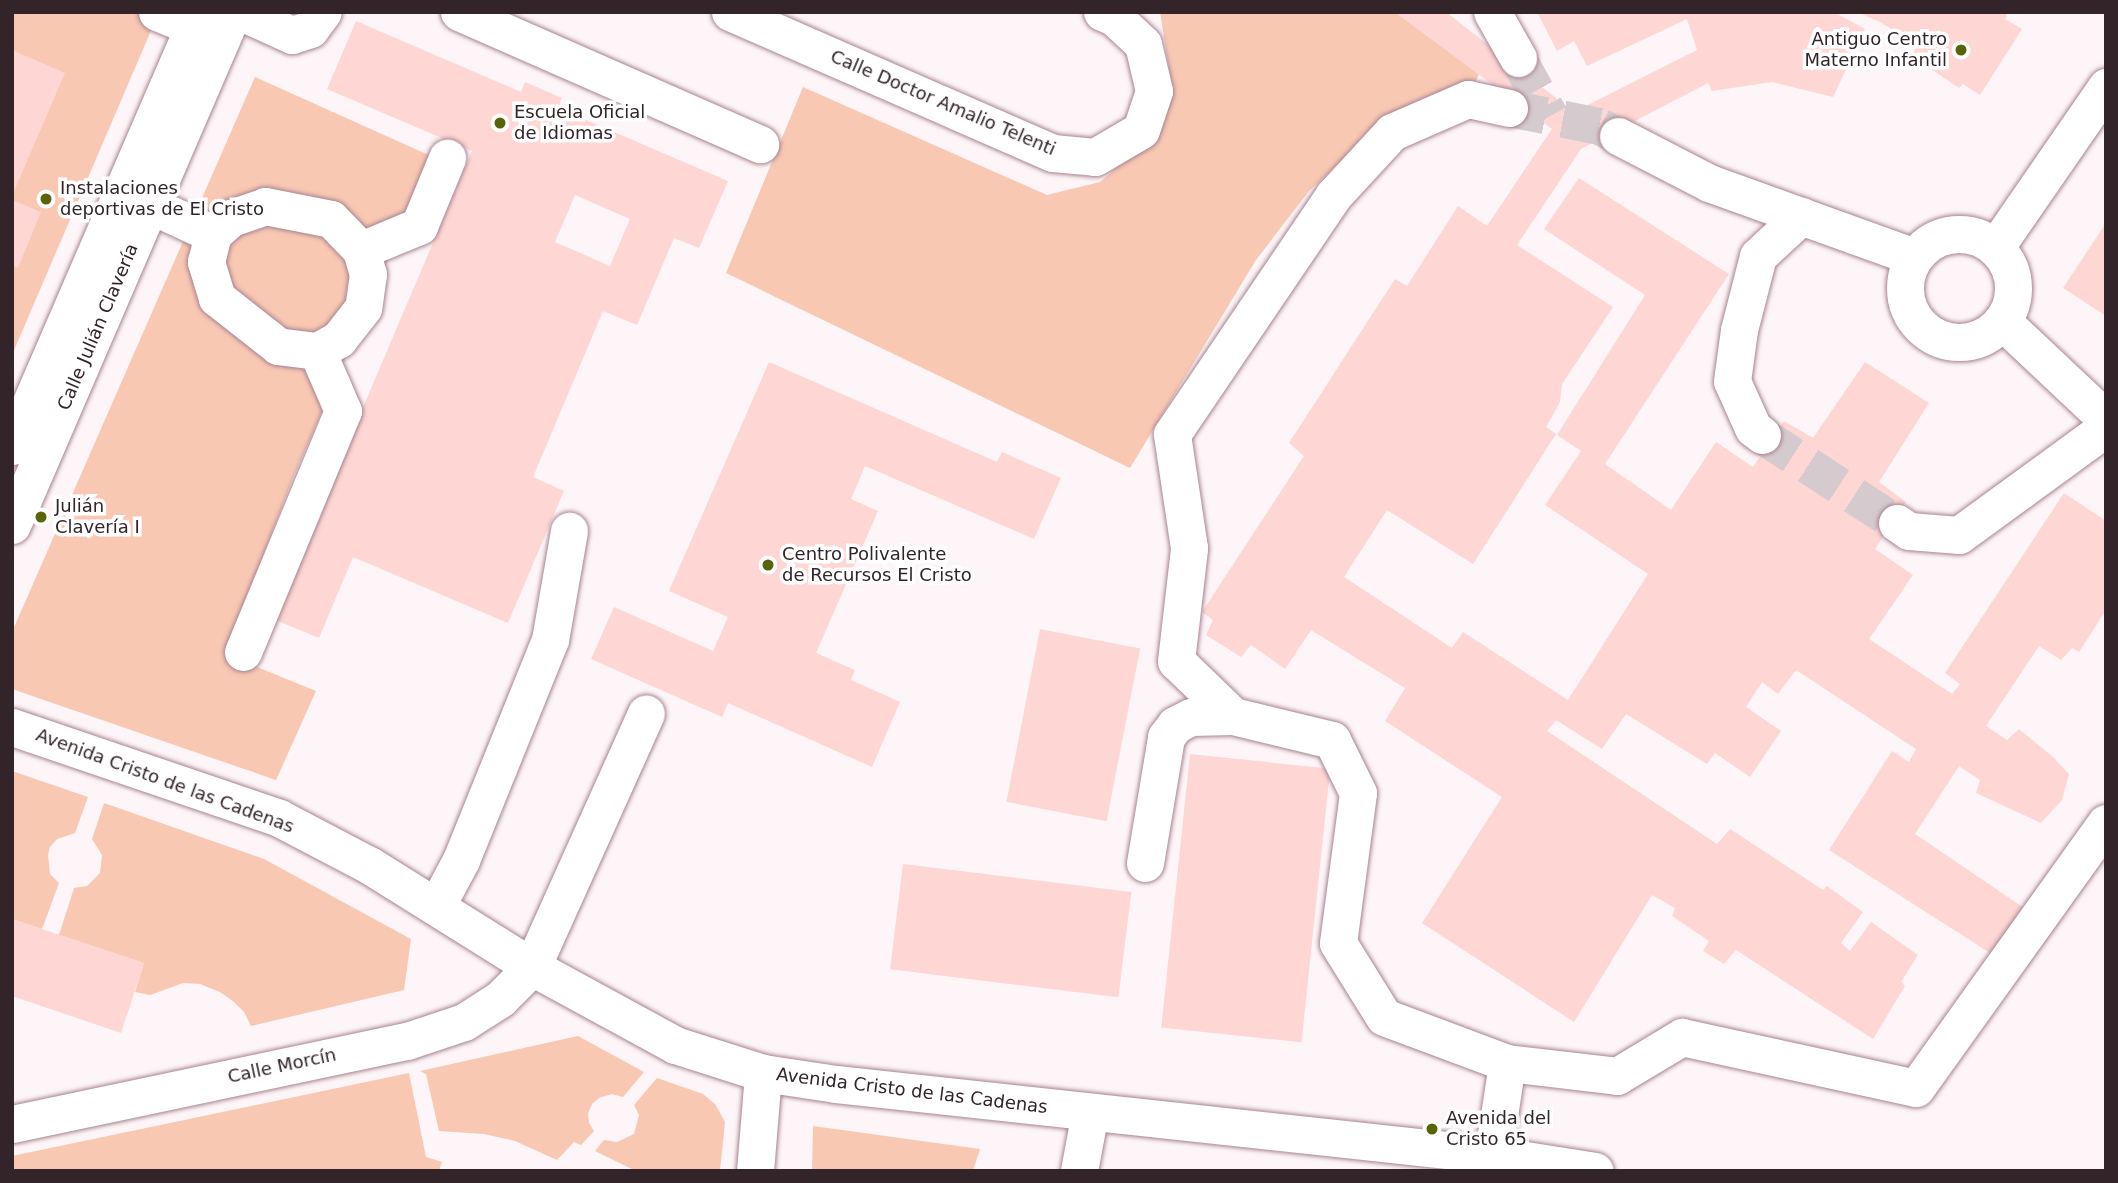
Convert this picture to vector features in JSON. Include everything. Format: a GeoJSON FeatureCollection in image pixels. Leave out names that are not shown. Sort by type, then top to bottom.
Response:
{"type":"FeatureCollection","features":[{"type":"Feature","properties":{"kind":"street"},"geometry":{"type":"LineString","coordinates":[[157,12],[197,20]]}},
{"type":"Feature","properties":{"kind":"street","name":"Calle Julián Clavería"},"geometry":{"type":"LineString","coordinates":[[12,525],[233,12]]}},
{"type":"Feature","properties":{"kind":"street"},"geometry":{"type":"LineString","coordinates":[[242,12],[292,35],[310,29],[323,12]]}},
{"type":"Feature","properties":{"kind":"street"},"geometry":{"type":"LineString","coordinates":[[459,12],[760,144]]}},
{"type":"Feature","properties":{"kind":"street","name":"Calle Doctor Amalio Telenti"},"geometry":{"type":"LineString","coordinates":[[730,12],[1054,153],[1095,157],[1141,130],[1154,91],[1143,44],[1114,17],[1102,12]]}},
{"type":"Feature","properties":{"kind":"street"},"geometry":{"type":"LineString","coordinates":[[1492,12],[1518,58]]}},
{"type":"Feature","properties":{"kind":"street","name":"Calle Julián Clavería"},"geometry":{"type":"LineString","coordinates":[[12,446],[197,20]]}},
{"type":"Feature","properties":{"kind":"street"},"geometry":{"type":"LineString","coordinates":[[1995,248],[2106,87]]}},
{"type":"Feature","properties":{"kind":"street"},"geometry":{"type":"LineString","coordinates":[[1233,716],[1176,661],[1189,548],[1172,434],[1333,196],[1392,132],[1468,99],[1509,108]]}},
{"type":"Feature","properties":{"kind":"street"},"geometry":{"type":"LineString","coordinates":[[1618,136],[1709,183],[1914,257]]}},
{"type":"Feature","properties":{"kind":"street"},"geometry":{"type":"LineString","coordinates":[[361,250],[419,226],[447,158]]}},
{"type":"Feature","properties":{"kind":"street"},"geometry":{"type":"LineString","coordinates":[[150,205],[213,234]]}},
{"type":"Feature","properties":{"kind":"street"},"geometry":{"type":"LineString","coordinates":[[265,206],[331,219],[361,250],[368,274],[363,308],[339,339],[317,351],[278,346],[216,298],[206,262],[213,234],[231,218],[265,206]]}},
{"type":"Feature","properties":{"kind":"street"},"geometry":{"type":"LineString","coordinates":[[1762,435],[1753,428],[1732,381],[1739,330],[1758,256],[1801,216]]}},
{"type":"Feature","properties":{"kind":"street"},"geometry":{"type":"LineString","coordinates":[[1962,234],[1980,238],[1995,248],[2006,261],[2011,276],[2010,307],[2002,321],[1988,333],[1971,341],[1953,342],[1935,337],[1920,326],[1909,311],[1905,293],[1906,274],[1914,257],[1926,244],[1943,236],[1962,234]]}},
{"type":"Feature","properties":{"kind":"street"},"geometry":{"type":"LineString","coordinates":[[2002,321],[2106,419]]}},
{"type":"Feature","properties":{"kind":"street"},"geometry":{"type":"LineString","coordinates":[[243,652],[342,411],[317,351]]}},
{"type":"Feature","properties":{"kind":"street"},"geometry":{"type":"LineString","coordinates":[[1897,523],[1909,531],[1959,535],[2106,428]]}},
{"type":"Feature","properties":{"kind":"street"},"geometry":{"type":"LineString","coordinates":[[436,905],[461,860],[550,640],[569,531]]}},
{"type":"Feature","properties":{"kind":"street"},"geometry":{"type":"LineString","coordinates":[[532,968],[646,713]]}},
{"type":"Feature","properties":{"kind":"street"},"geometry":{"type":"LineString","coordinates":[[1145,863],[1166,737],[1175,725],[1191,717],[1233,716],[1332,740],[1358,793],[1338,943],[1384,1017],[1507,1063],[1618,1076],[1682,1037],[1916,1088],[2106,823]]}},
{"type":"Feature","properties":{"kind":"street","name":"Avenida Cristo de las Cadenas"},"geometry":{"type":"LineString","coordinates":[[12,727],[279,818],[369,865],[532,968],[675,1045],[763,1073],[836,1084],[1493,1155],[1595,1171]]}},
{"type":"Feature","properties":{"kind":"street","name":"Calle Morcín"},"geometry":{"type":"LineString","coordinates":[[12,1124],[407,1041],[464,1022],[500,999],[532,968]]}},
{"type":"Feature","properties":{"kind":"street"},"geometry":{"type":"LineString","coordinates":[[1493,1155],[1507,1063]]}},
{"type":"Feature","properties":{"kind":"street"},"geometry":{"type":"LineString","coordinates":[[755,1171],[763,1073]]}},
{"type":"Feature","properties":{"kind":"street"},"geometry":{"type":"LineString","coordinates":[[1079,1171],[1090,1112]]}},
{"type":"Feature","properties":{"kind":"shaded area","name":"Instalaciones deportivas de El Cristo"},"geometry":{"type":"Polygon","coordinates":[[[12,12],[159,12],[12,355],[12,12]]]}},
{"type":"Feature","properties":{"kind":"shaded area"},"geometry":{"type":"Polygon","coordinates":[[[1160,12],[1395,12],[1479,74],[1468,99],[1365,139],[1309,191],[1256,260],[1130,468],[726,273],[803,87],[1047,195],[1100,182],[1143,145],[1173,93],[1160,12]]]}},
{"type":"Feature","properties":{"kind":"shaded area"},"geometry":{"type":"Polygon","coordinates":[[[255,77],[433,157],[293,478],[225,654],[316,691],[276,780],[12,689],[12,632],[255,77]]]}},
{"type":"Feature","properties":{"kind":"shaded area"},"geometry":{"type":"Polygon","coordinates":[[[12,771],[88,797],[75,833],[57,839],[50,847],[50,874],[59,883],[42,929],[12,919],[12,771]]]}},
{"type":"Feature","properties":{"kind":"shaded area"},"geometry":{"type":"Polygon","coordinates":[[[104,803],[264,859],[411,939],[404,990],[251,1026],[244,1012],[234,1002],[220,992],[200,984],[183,983],[150,995],[135,992],[144,963],[59,935],[74,888],[87,886],[100,873],[102,855],[92,839],[104,803]]]}},
{"type":"Feature","properties":{"kind":"shaded area"},"geometry":{"type":"Polygon","coordinates":[[[578,1036],[644,1072],[623,1097],[612,1094],[599,1098],[592,1104],[588,1114],[594,1131],[581,1145],[574,1142],[557,1160],[515,1141],[484,1134],[439,1131],[426,1074],[420,1071],[578,1036]]]}},
{"type":"Feature","properties":{"kind":"shaded area"},"geometry":{"type":"Polygon","coordinates":[[[409,1073],[426,1157],[442,1162],[439,1171],[12,1171],[12,1156],[409,1073]]]}},
{"type":"Feature","properties":{"kind":"shaded area"},"geometry":{"type":"Polygon","coordinates":[[[657,1078],[703,1094],[715,1104],[725,1122],[720,1171],[636,1171],[595,1151],[604,1140],[617,1142],[634,1134],[639,1115],[634,1105],[657,1078]]]}},
{"type":"Feature","properties":{"kind":"shaded area"},"geometry":{"type":"Polygon","coordinates":[[[813,1126],[980,1149],[973,1171],[812,1171],[813,1126]]]}},
{"type":"Feature","properties":{"kind":"building"},"geometry":{"type":"Polygon","coordinates":[[[1395,12],[1446,12],[1574,112],[1697,50],[1687,19],[1587,66],[1574,41],[1557,51],[1537,12],[1834,12],[1865,29],[1833,97],[1772,82],[1712,91],[1708,83],[1581,149],[1517,245],[1613,307],[1562,384],[1560,402],[1546,427],[1556,434],[1473,564],[1387,510],[1344,577],[1452,648],[1463,632],[1568,700],[1648,574],[1545,505],[1581,451],[1557,435],[1645,295],[1544,229],[1579,178],[1729,274],[1605,464],[1671,510],[1716,442],[1753,467],[1784,421],[1813,438],[1865,362],[1929,403],[1879,482],[1906,502],[1875,549],[1913,575],[1869,639],[1952,694],[1960,684],[1945,673],[2064,493],[2106,521],[2106,610],[2079,652],[2072,648],[2061,660],[2039,646],[1986,726],[2007,740],[2019,729],[2052,756],[2069,774],[2062,800],[2041,823],[1976,793],[1980,780],[1959,766],[1915,834],[2024,908],[1993,955],[1829,850],[1892,751],[1909,762],[1916,749],[1796,670],[1778,694],[1762,682],[1746,707],[1781,731],[1750,777],[1715,753],[1707,764],[1626,714],[1602,749],[1556,720],[1547,731],[1717,844],[1730,829],[1823,890],[1827,886],[1863,912],[1841,943],[1850,951],[1871,922],[1918,955],[1901,982],[1905,986],[1873,1039],[1736,950],[1724,964],[1703,951],[1709,941],[1672,916],[1675,908],[1652,895],[1574,1022],[1422,923],[1502,797],[1385,721],[1405,688],[1311,630],[1285,669],[1251,645],[1241,657],[1206,635],[1213,620],[1202,612],[1304,456],[1289,443],[1395,279],[1407,286],[1458,206],[1487,226],[1552,129],[1395,12]]]}},
{"type":"Feature","properties":{"kind":"building","name":"Antiguo Centro Materno Infantil"},"geometry":{"type":"Polygon","coordinates":[[[1857,12],[2008,12],[2005,19],[2022,29],[1980,95],[1963,84],[1959,88],[1912,56],[1917,45],[1880,22],[1857,12]]]}},
{"type":"Feature","properties":{"kind":"building"},"geometry":{"type":"Polygon","coordinates":[[[356,21],[521,92],[525,82],[562,98],[558,108],[728,181],[699,248],[674,238],[637,325],[603,311],[533,477],[564,491],[508,623],[353,557],[319,638],[273,619],[472,151],[327,89],[356,21]],[[575,195],[555,242],[610,266],[630,219],[575,195]]]}},
{"type":"Feature","properties":{"kind":"building"},"geometry":{"type":"Polygon","coordinates":[[[12,50],[65,73],[12,196],[12,50]]]}},
{"type":"Feature","properties":{"kind":"building"},"geometry":{"type":"Polygon","coordinates":[[[12,200],[41,212],[18,268],[12,266],[12,200]]]}},
{"type":"Feature","properties":{"kind":"building"},"geometry":{"type":"Polygon","coordinates":[[[2106,223],[2106,316],[2063,288],[2106,223]]]}},
{"type":"Feature","properties":{"kind":"building","name":"Centro Polivalente de Recursos El Cristo"},"geometry":{"type":"Polygon","coordinates":[[[769,362],[997,462],[1002,452],[1061,478],[1034,539],[865,466],[851,499],[878,511],[816,653],[855,670],[851,680],[900,702],[872,767],[728,703],[722,717],[591,659],[614,607],[713,651],[728,617],[669,591],[769,362]]]}},
{"type":"Feature","properties":{"kind":"building"},"geometry":{"type":"Polygon","coordinates":[[[1040,629],[1140,648],[1107,821],[1006,802],[1040,629]]]}},
{"type":"Feature","properties":{"kind":"building"},"geometry":{"type":"Polygon","coordinates":[[[1190,754],[1330,769],[1301,1042],[1161,1027],[1190,754]]]}},
{"type":"Feature","properties":{"kind":"building"},"geometry":{"type":"Polygon","coordinates":[[[903,864],[1131,892],[1118,997],[890,969],[903,864]]]}},
{"type":"Feature","properties":{"kind":"building"},"geometry":{"type":"Polygon","coordinates":[[[12,919],[144,963],[121,1033],[12,996],[12,919]]]}},
{"type":"Feature","properties":{"kind":"tunnel"},"geometry":{"type":"LineString","coordinates":[[1518,58],[1550,116]]}},
{"type":"Feature","properties":{"kind":"tunnel"},"geometry":{"type":"LineString","coordinates":[[1509,108],[1600,126],[1618,136]]}},
{"type":"Feature","properties":{"kind":"tunnel"},"geometry":{"type":"LineString","coordinates":[[1762,435],[1897,523]]}},
{"type":"Feature","properties":{"kind":"place","name":"Antiguo Centro Materno Infantil"},"geometry":{"type":"Point","coordinates":[1961,50]}},
{"type":"Feature","properties":{"kind":"place","name":"Escuela Oficial de Idiomas"},"geometry":{"type":"Point","coordinates":[500,123]}},
{"type":"Feature","properties":{"kind":"place","name":"Instalaciones deportivas de El Cristo"},"geometry":{"type":"Point","coordinates":[46,199]}},
{"type":"Feature","properties":{"kind":"place","name":"Julián Clavería I"},"geometry":{"type":"Point","coordinates":[41,517]}},
{"type":"Feature","properties":{"kind":"place","name":"Centro Polivalente de Recursos El Cristo"},"geometry":{"type":"Point","coordinates":[768,565]}},
{"type":"Feature","properties":{"kind":"place","name":"Avenida del Cristo 65"},"geometry":{"type":"Point","coordinates":[1432,1129]}}]}
